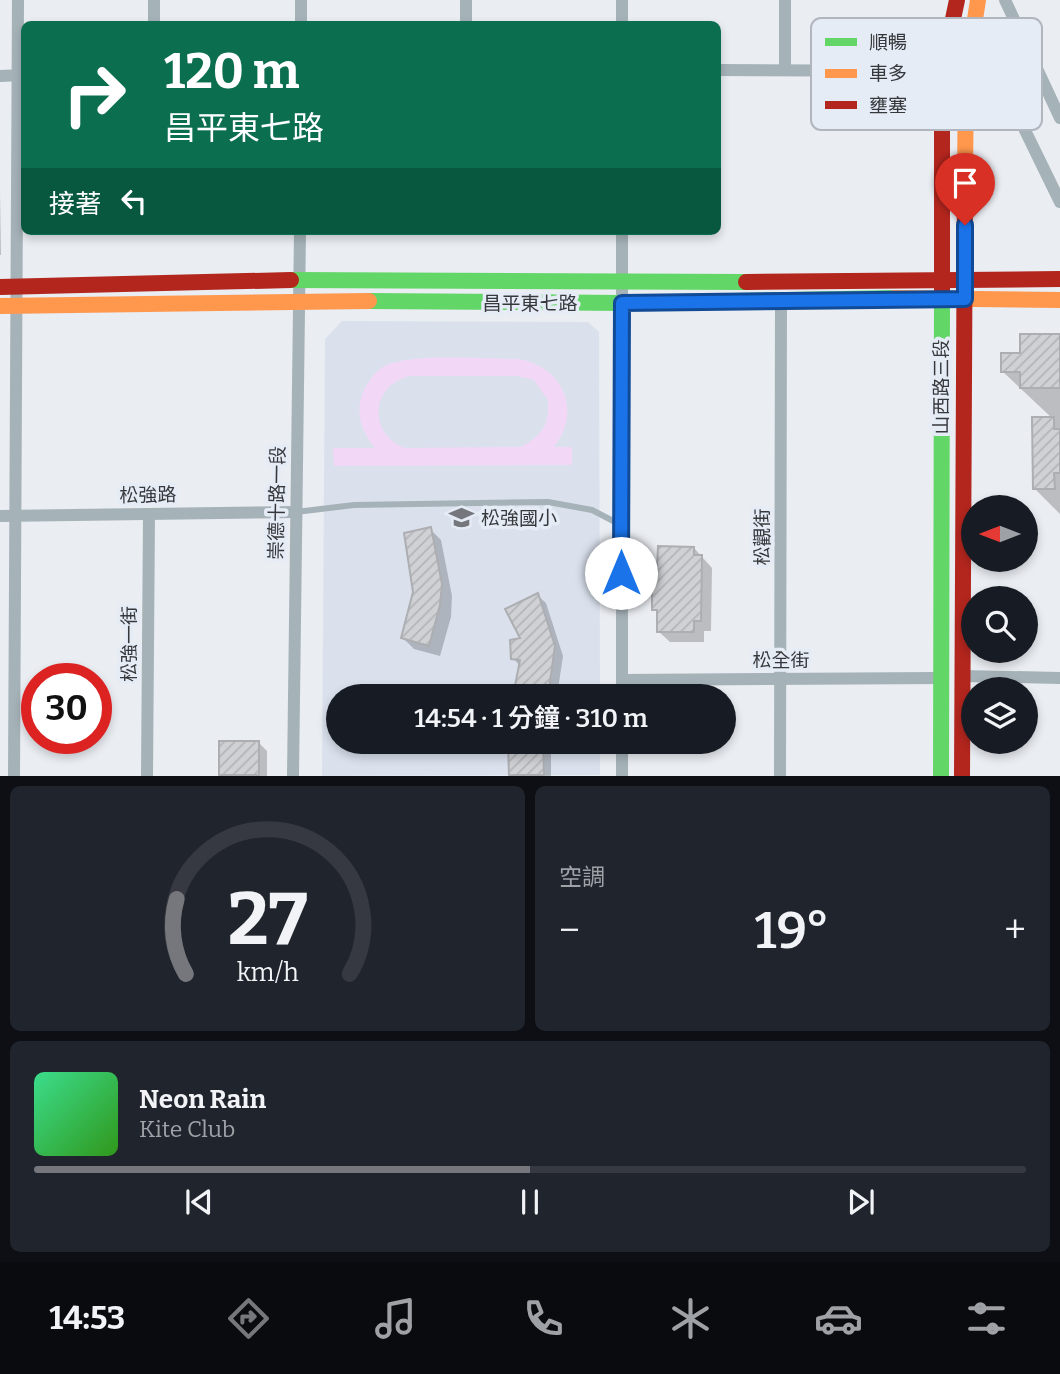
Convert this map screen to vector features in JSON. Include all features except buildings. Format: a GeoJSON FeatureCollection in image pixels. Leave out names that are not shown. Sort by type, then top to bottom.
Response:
{"type":"FeatureCollection","features":[{"type":"Feature","properties":{"kind":"street"},"geometry":{"type":"LineString","coordinates":[[14,775],[21,75],[18,0]]}},
{"type":"Feature","properties":{"kind":"street"},"geometry":{"type":"LineString","coordinates":[[154,21],[155,0]]}},
{"type":"Feature","properties":{"kind":"street"},"geometry":{"type":"LineString","coordinates":[[301,0],[301,21]]}},
{"type":"Feature","properties":{"kind":"street"},"geometry":{"type":"LineString","coordinates":[[466,0],[466,21]]}},
{"type":"Feature","properties":{"kind":"street"},"geometry":{"type":"LineString","coordinates":[[622,0],[622,21]]}},
{"type":"Feature","properties":{"kind":"street"},"geometry":{"type":"LineString","coordinates":[[785,0],[785,69]]}},
{"type":"Feature","properties":{"kind":"street","name":"山西路三段"},"geometry":{"type":"LineString","coordinates":[[953,18],[957,0]]}},
{"type":"Feature","properties":{"kind":"street","name":"山西路三段"},"geometry":{"type":"LineString","coordinates":[[975,18],[978,0]]}},
{"type":"Feature","properties":{"kind":"street"},"geometry":{"type":"LineString","coordinates":[[1005,0],[1013,18]]}},
{"type":"Feature","properties":{"kind":"street"},"geometry":{"type":"LineString","coordinates":[[721,71],[811,69]]}},
{"type":"Feature","properties":{"kind":"street"},"geometry":{"type":"LineString","coordinates":[[0,76],[21,75]]}},
{"type":"Feature","properties":{"kind":"street"},"geometry":{"type":"LineString","coordinates":[[1042,79],[1060,118]]}},
{"type":"Feature","properties":{"kind":"street","name":"山西路三段"},"geometry":{"type":"LineString","coordinates":[[941,775],[942,130]]}},
{"type":"Feature","properties":{"kind":"street","name":"山西路三段"},"geometry":{"type":"LineString","coordinates":[[962,775],[966,130]]}},
{"type":"Feature","properties":{"kind":"street"},"geometry":{"type":"LineString","coordinates":[[1025,130],[1060,202]]}},
{"type":"Feature","properties":{"kind":"street","name":"崇德十路一段"},"geometry":{"type":"LineString","coordinates":[[293,775],[300,235]]}},
{"type":"Feature","properties":{"kind":"street"},"geometry":{"type":"LineString","coordinates":[[622,235],[622,684]]}},
{"type":"Feature","properties":{"kind":"street","name":"昌平東七路"},"geometry":{"type":"LineString","coordinates":[[0,287],[268,281],[623,283],[1060,279]]}},
{"type":"Feature","properties":{"kind":"street","name":"昌平東七路"},"geometry":{"type":"LineString","coordinates":[[0,306],[268,300],[622,303],[941,297],[1060,300]]}},
{"type":"Feature","properties":{"kind":"street","name":"松觀街"},"geometry":{"type":"LineString","coordinates":[[780,775],[782,299]]}},
{"type":"Feature","properties":{"kind":"street","name":"松強路"},"geometry":{"type":"LineString","coordinates":[[0,516],[296,512]]}},
{"type":"Feature","properties":{"kind":"street","name":"松強一街"},"geometry":{"type":"LineString","coordinates":[[148,775],[149,514]]}},
{"type":"Feature","properties":{"kind":"street"},"geometry":{"type":"LineString","coordinates":[[962,676],[1060,678]]}},
{"type":"Feature","properties":{"kind":"street","name":"松全街"},"geometry":{"type":"LineString","coordinates":[[622,680],[940,678]]}},
{"type":"Feature","properties":{"kind":"street"},"geometry":{"type":"LineString","coordinates":[[622,754],[622,775]]}},
{"type":"Feature","properties":{"kind":"lane"},"geometry":{"type":"LineString","coordinates":[[296,512],[354,505],[548,502],[592,510],[621,525]]}},
{"type":"Feature","properties":{"kind":"shaded area","name":"松強國小"},"geometry":{"type":"Polygon","coordinates":[[[342,321],[588,322],[599,332],[600,684],[326,684],[326,754],[600,754],[600,775],[322,776],[325,339],[342,321]]]}},
{"type":"Feature","properties":{"kind":"shaded area"},"geometry":{"type":"Polygon","coordinates":[[[414,359],[517,359],[546,370],[563,391],[567,418],[563,433],[554,447],[572,447],[572,465],[334,466],[333,448],[375,448],[367,437],[359,412],[368,383],[383,367],[414,359]],[[410,376],[387,389],[381,399],[380,421],[393,441],[405,448],[521,447],[539,434],[546,423],[548,400],[534,380],[517,376],[410,376]]]}},
{"type":"Feature","properties":{"kind":"traffic: fast"},"geometry":{"type":"LineString","coordinates":[[291,280],[746,282]]}},
{"type":"Feature","properties":{"kind":"traffic: fast"},"geometry":{"type":"LineString","coordinates":[[941,776],[942,296]]}},
{"type":"Feature","properties":{"kind":"traffic: fast"},"geometry":{"type":"LineString","coordinates":[[369,301],[622,303],[894,298]]}},
{"type":"Feature","properties":{"kind":"traffic: slow"},"geometry":{"type":"LineString","coordinates":[[975,18],[978,0]]}},
{"type":"Feature","properties":{"kind":"traffic: slow"},"geometry":{"type":"LineString","coordinates":[[965,130],[965,177]]}},
{"type":"Feature","properties":{"kind":"traffic: slow"},"geometry":{"type":"LineString","coordinates":[[894,298],[1060,300]]}},
{"type":"Feature","properties":{"kind":"traffic: slow"},"geometry":{"type":"LineString","coordinates":[[0,306],[369,301]]}},
{"type":"Feature","properties":{"kind":"traffic: jam"},"geometry":{"type":"LineString","coordinates":[[953,18],[957,0]]}},
{"type":"Feature","properties":{"kind":"traffic: jam"},"geometry":{"type":"LineString","coordinates":[[942,130],[942,296]]}},
{"type":"Feature","properties":{"kind":"traffic: jam"},"geometry":{"type":"LineString","coordinates":[[962,776],[965,177]]}},
{"type":"Feature","properties":{"kind":"traffic: jam"},"geometry":{"type":"LineString","coordinates":[[746,282],[1060,279]]}},
{"type":"Feature","properties":{"kind":"traffic: jam"},"geometry":{"type":"LineString","coordinates":[[0,287],[291,280]]}},
{"type":"Feature","properties":{"kind":"place","name":"松強國小"},"geometry":{"type":"Point","coordinates":[461,518]}},
{"type":"Feature","properties":{"kind":"route"},"geometry":{"type":"LineString","coordinates":[[621,573],[622,303],[941,297],[965,299],[965,225]]}}]}
